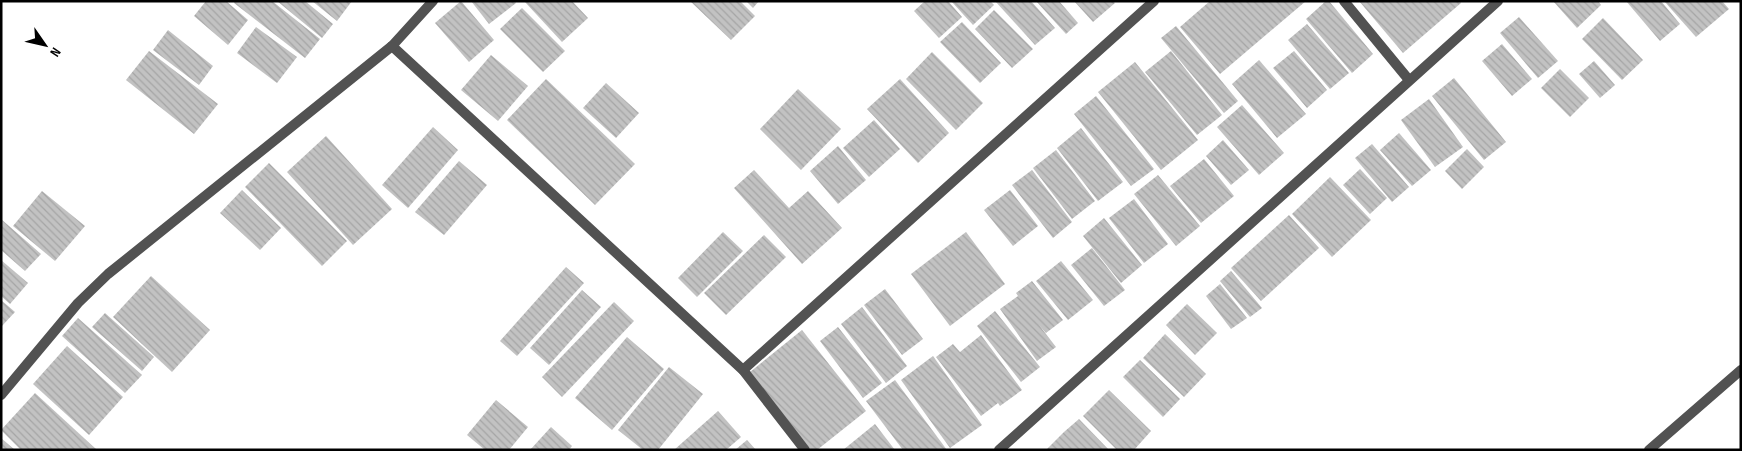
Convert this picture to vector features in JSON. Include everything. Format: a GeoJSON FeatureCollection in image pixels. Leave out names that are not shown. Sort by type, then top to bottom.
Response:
{"type":"FeatureCollection","features":[{"type":"Feature","properties":{"kind":"street"},"geometry":{"type":"LineString","coordinates":[[1,395],[78,303],[108,274],[392,46],[434,1]]}},
{"type":"Feature","properties":{"kind":"street"},"geometry":{"type":"LineString","coordinates":[[743,370],[1154,1]]}},
{"type":"Feature","properties":{"kind":"street"},"geometry":{"type":"LineString","coordinates":[[1344,1],[1409,80]]}},
{"type":"Feature","properties":{"kind":"street"},"geometry":{"type":"LineString","coordinates":[[999,450],[1498,1]]}},
{"type":"Feature","properties":{"kind":"street"},"geometry":{"type":"LineString","coordinates":[[392,46],[743,370],[805,450]]}},
{"type":"Feature","properties":{"kind":"street"},"geometry":{"type":"LineString","coordinates":[[1649,450],[1741,370]]}},
{"type":"Feature","properties":{"kind":"building"},"geometry":{"type":"Polygon","coordinates":[[[206,1],[226,1],[248,20],[228,45],[194,16],[206,1]]]}},
{"type":"Feature","properties":{"kind":"building"},"geometry":{"type":"Polygon","coordinates":[[[235,1],[272,1],[320,39],[305,58],[234,3],[235,1]]]}},
{"type":"Feature","properties":{"kind":"building"},"geometry":{"type":"Polygon","coordinates":[[[277,1],[305,1],[333,24],[322,38],[277,1]]]}},
{"type":"Feature","properties":{"kind":"building"},"geometry":{"type":"Polygon","coordinates":[[[312,1],[352,1],[337,21],[312,1]]]}},
{"type":"Feature","properties":{"kind":"building"},"geometry":{"type":"Polygon","coordinates":[[[461,1],[494,40],[469,62],[435,23],[461,1]]]}},
{"type":"Feature","properties":{"kind":"building"},"geometry":{"type":"Polygon","coordinates":[[[471,1],[515,1],[516,3],[489,24],[471,1]]]}},
{"type":"Feature","properties":{"kind":"building"},"geometry":{"type":"Polygon","coordinates":[[[524,1],[572,1],[588,18],[562,42],[524,1]]]}},
{"type":"Feature","properties":{"kind":"building"},"geometry":{"type":"Polygon","coordinates":[[[690,1],[740,1],[755,16],[731,40],[690,1]]]}},
{"type":"Feature","properties":{"kind":"building"},"geometry":{"type":"Polygon","coordinates":[[[746,1],[759,1],[753,8],[746,1]]]}},
{"type":"Feature","properties":{"kind":"building"},"geometry":{"type":"Polygon","coordinates":[[[925,1],[948,1],[962,17],[939,38],[914,11],[925,1]]]}},
{"type":"Feature","properties":{"kind":"building"},"geometry":{"type":"Polygon","coordinates":[[[951,1],[990,1],[994,5],[973,25],[951,1]]]}},
{"type":"Feature","properties":{"kind":"building"},"geometry":{"type":"Polygon","coordinates":[[[995,1],[1031,1],[1055,28],[1035,45],[995,1]]]}},
{"type":"Feature","properties":{"kind":"building"},"geometry":{"type":"Polygon","coordinates":[[[1036,1],[1059,1],[1078,23],[1066,34],[1036,1]]]}},
{"type":"Feature","properties":{"kind":"building"},"geometry":{"type":"Polygon","coordinates":[[[1074,1],[1113,1],[1115,3],[1093,22],[1074,1]]]}},
{"type":"Feature","properties":{"kind":"building"},"geometry":{"type":"Polygon","coordinates":[[[1210,1],[1306,1],[1220,74],[1180,27],[1210,1]]]}},
{"type":"Feature","properties":{"kind":"building"},"geometry":{"type":"Polygon","coordinates":[[[1326,1],[1329,1],[1373,54],[1352,73],[1306,19],[1326,1]]]}},
{"type":"Feature","properties":{"kind":"building"},"geometry":{"type":"Polygon","coordinates":[[[1359,1],[1460,1],[1461,3],[1403,53],[1359,1]]]}},
{"type":"Feature","properties":{"kind":"building"},"geometry":{"type":"Polygon","coordinates":[[[1553,1],[1598,1],[1601,5],[1577,28],[1553,1]]]}},
{"type":"Feature","properties":{"kind":"building"},"geometry":{"type":"Polygon","coordinates":[[[1626,1],[1661,1],[1680,24],[1660,41],[1626,1]]]}},
{"type":"Feature","properties":{"kind":"building"},"geometry":{"type":"Polygon","coordinates":[[[1664,1],[1722,1],[1729,9],[1696,37],[1664,1]]]}},
{"type":"Feature","properties":{"kind":"building"},"geometry":{"type":"Polygon","coordinates":[[[522,8],[565,51],[543,72],[500,29],[522,8]]]}},
{"type":"Feature","properties":{"kind":"building"},"geometry":{"type":"Polygon","coordinates":[[[994,10],[1033,49],[1012,68],[975,29],[994,10]]]}},
{"type":"Feature","properties":{"kind":"building"},"geometry":{"type":"Polygon","coordinates":[[[1519,17],[1558,61],[1538,78],[1500,33],[1519,17]]]}},
{"type":"Feature","properties":{"kind":"building"},"geometry":{"type":"Polygon","coordinates":[[[1603,18],[1643,60],[1622,80],[1582,39],[1603,18]]]}},
{"type":"Feature","properties":{"kind":"building"},"geometry":{"type":"Polygon","coordinates":[[[962,22],[1001,63],[980,83],[940,42],[962,22]]]}},
{"type":"Feature","properties":{"kind":"building"},"geometry":{"type":"Polygon","coordinates":[[[1307,24],[1349,73],[1330,89],[1288,40],[1307,24]]]}},
{"type":"Feature","properties":{"kind":"building"},"geometry":{"type":"Polygon","coordinates":[[[1176,26],[1238,101],[1224,113],[1161,38],[1176,26]]]}},
{"type":"Feature","properties":{"kind":"building"},"geometry":{"type":"Polygon","coordinates":[[[256,27],[297,57],[277,83],[237,53],[256,27]]]}},
{"type":"Feature","properties":{"kind":"building"},"geometry":{"type":"Polygon","coordinates":[[[168,30],[213,66],[199,85],[153,50],[168,30]]]}},
{"type":"Feature","properties":{"kind":"building"},"geometry":{"type":"Polygon","coordinates":[[[1502,44],[1532,79],[1512,96],[1482,61],[1502,44]]]}},
{"type":"Feature","properties":{"kind":"building"},"geometry":{"type":"Polygon","coordinates":[[[149,51],[218,104],[194,134],[126,80],[149,51]]]}},
{"type":"Feature","properties":{"kind":"building"},"geometry":{"type":"Polygon","coordinates":[[[1171,51],[1222,115],[1197,135],[1145,72],[1171,51]]]}},
{"type":"Feature","properties":{"kind":"building"},"geometry":{"type":"Polygon","coordinates":[[[1294,51],[1327,90],[1307,108],[1273,68],[1294,51]]]}},
{"type":"Feature","properties":{"kind":"building"},"geometry":{"type":"Polygon","coordinates":[[[932,52],[983,103],[956,130],[906,79],[932,52]]]}},
{"type":"Feature","properties":{"kind":"building"},"geometry":{"type":"Polygon","coordinates":[[[491,55],[528,86],[498,121],[461,90],[491,55]]]}},
{"type":"Feature","properties":{"kind":"building"},"geometry":{"type":"Polygon","coordinates":[[[1259,60],[1306,114],[1277,138],[1232,84],[1259,60]]]}},
{"type":"Feature","properties":{"kind":"building"},"geometry":{"type":"Polygon","coordinates":[[[1594,61],[1615,85],[1600,98],[1579,74],[1594,61]]]}},
{"type":"Feature","properties":{"kind":"building"},"geometry":{"type":"Polygon","coordinates":[[[1135,62],[1198,140],[1161,170],[1098,92],[1135,62]]]}},
{"type":"Feature","properties":{"kind":"building"},"geometry":{"type":"Polygon","coordinates":[[[1560,69],[1589,98],[1570,117],[1541,88],[1560,69]]]}},
{"type":"Feature","properties":{"kind":"building"},"geometry":{"type":"Polygon","coordinates":[[[1454,78],[1506,142],[1484,160],[1432,96],[1454,78]]]}},
{"type":"Feature","properties":{"kind":"building"},"geometry":{"type":"Polygon","coordinates":[[[546,79],[635,164],[595,205],[507,120],[546,79]]]}},
{"type":"Feature","properties":{"kind":"building"},"geometry":{"type":"Polygon","coordinates":[[[900,79],[949,133],[918,163],[867,109],[900,79]]]}},
{"type":"Feature","properties":{"kind":"building"},"geometry":{"type":"Polygon","coordinates":[[[606,83],[639,113],[616,138],[583,108],[606,83]]]}},
{"type":"Feature","properties":{"kind":"building"},"geometry":{"type":"Polygon","coordinates":[[[798,89],[841,129],[801,170],[760,129],[798,89]]]}},
{"type":"Feature","properties":{"kind":"building"},"geometry":{"type":"Polygon","coordinates":[[[1096,96],[1154,169],[1131,186],[1074,114],[1096,96]]]}},
{"type":"Feature","properties":{"kind":"building"},"geometry":{"type":"Polygon","coordinates":[[[1429,99],[1463,147],[1435,167],[1401,120],[1429,99]]]}},
{"type":"Feature","properties":{"kind":"building"},"geometry":{"type":"Polygon","coordinates":[[[1242,105],[1284,153],[1259,175],[1217,127],[1242,105]]]}},
{"type":"Feature","properties":{"kind":"building"},"geometry":{"type":"Polygon","coordinates":[[[874,120],[900,149],[869,177],[843,148],[874,120]]]}},
{"type":"Feature","properties":{"kind":"building"},"geometry":{"type":"Polygon","coordinates":[[[433,127],[458,150],[408,208],[382,185],[433,127]]]}},
{"type":"Feature","properties":{"kind":"building"},"geometry":{"type":"Polygon","coordinates":[[[1081,128],[1123,182],[1098,201],[1057,148],[1081,128]]]}},
{"type":"Feature","properties":{"kind":"building"},"geometry":{"type":"Polygon","coordinates":[[[1399,133],[1431,170],[1412,186],[1380,150],[1399,133]]]}},
{"type":"Feature","properties":{"kind":"building"},"geometry":{"type":"Polygon","coordinates":[[[326,136],[392,209],[353,245],[287,172],[326,136]]]}},
{"type":"Feature","properties":{"kind":"building"},"geometry":{"type":"Polygon","coordinates":[[[1223,140],[1249,170],[1231,185],[1206,156],[1223,140]]]}},
{"type":"Feature","properties":{"kind":"building"},"geometry":{"type":"Polygon","coordinates":[[[1372,144],[1409,187],[1392,202],[1355,158],[1372,144]]]}},
{"type":"Feature","properties":{"kind":"building"},"geometry":{"type":"Polygon","coordinates":[[[838,146],[866,180],[838,204],[810,171],[838,146]]]}},
{"type":"Feature","properties":{"kind":"building"},"geometry":{"type":"Polygon","coordinates":[[[1467,149],[1484,167],[1462,189],[1445,171],[1467,149]]]}},
{"type":"Feature","properties":{"kind":"building"},"geometry":{"type":"Polygon","coordinates":[[[1056,150],[1095,201],[1072,219],[1033,168],[1056,150]]]}},
{"type":"Feature","properties":{"kind":"building"},"geometry":{"type":"Polygon","coordinates":[[[1204,159],[1234,196],[1201,223],[1170,186],[1204,159]]]}},
{"type":"Feature","properties":{"kind":"building"},"geometry":{"type":"Polygon","coordinates":[[[459,161],[487,185],[444,235],[415,212],[459,161]]]}},
{"type":"Feature","properties":{"kind":"building"},"geometry":{"type":"Polygon","coordinates":[[[269,163],[347,241],[322,266],[245,187],[269,163]]]}},
{"type":"Feature","properties":{"kind":"building"},"geometry":{"type":"Polygon","coordinates":[[[1360,169],[1387,198],[1370,214],[1343,185],[1360,169]]]}},
{"type":"Feature","properties":{"kind":"building"},"geometry":{"type":"Polygon","coordinates":[[[754,170],[789,208],[808,191],[842,228],[802,264],[734,188],[754,170]]]}},
{"type":"Feature","properties":{"kind":"building"},"geometry":{"type":"Polygon","coordinates":[[[1032,170],[1072,222],[1053,238],[1012,185],[1032,170]]]}},
{"type":"Feature","properties":{"kind":"building"},"geometry":{"type":"Polygon","coordinates":[[[1158,175],[1200,226],[1176,246],[1134,194],[1158,175]]]}},
{"type":"Feature","properties":{"kind":"building"},"geometry":{"type":"Polygon","coordinates":[[[1330,177],[1371,220],[1332,257],[1292,214],[1330,177]]]}},
{"type":"Feature","properties":{"kind":"building"},"geometry":{"type":"Polygon","coordinates":[[[242,190],[281,228],[260,250],[220,213],[242,190]]]}},
{"type":"Feature","properties":{"kind":"building"},"geometry":{"type":"Polygon","coordinates":[[[1010,190],[1038,226],[1013,246],[984,210],[1010,190]]]}},
{"type":"Feature","properties":{"kind":"building"},"geometry":{"type":"Polygon","coordinates":[[[42,191],[85,226],[55,261],[13,226],[42,191]]]}},
{"type":"Feature","properties":{"kind":"building"},"geometry":{"type":"Polygon","coordinates":[[[1134,199],[1168,244],[1144,263],[1109,218],[1134,199]]]}},
{"type":"Feature","properties":{"kind":"building"},"geometry":{"type":"Polygon","coordinates":[[[1289,215],[1319,248],[1261,301],[1231,268],[1289,215]]]}},
{"type":"Feature","properties":{"kind":"building"},"geometry":{"type":"Polygon","coordinates":[[[1104,218],[1142,265],[1121,283],[1083,236],[1104,218]]]}},
{"type":"Feature","properties":{"kind":"building"},"geometry":{"type":"Polygon","coordinates":[[[1,219],[41,254],[25,271],[1,250],[1,219]]]}},
{"type":"Feature","properties":{"kind":"building"},"geometry":{"type":"Polygon","coordinates":[[[723,232],[743,251],[697,297],[678,278],[723,232]]]}},
{"type":"Feature","properties":{"kind":"building"},"geometry":{"type":"Polygon","coordinates":[[[966,232],[1005,284],[950,326],[911,274],[966,232]]]}},
{"type":"Feature","properties":{"kind":"building"},"geometry":{"type":"Polygon","coordinates":[[[764,235],[786,257],[726,315],[704,293],[764,235]]]}},
{"type":"Feature","properties":{"kind":"building"},"geometry":{"type":"Polygon","coordinates":[[[1092,248],[1125,290],[1104,306],[1071,265],[1092,248]]]}},
{"type":"Feature","properties":{"kind":"building"},"geometry":{"type":"Polygon","coordinates":[[[1,260],[28,283],[10,304],[1,296],[1,260]]]}},
{"type":"Feature","properties":{"kind":"building"},"geometry":{"type":"Polygon","coordinates":[[[1061,261],[1093,300],[1068,320],[1036,281],[1061,261]]]}},
{"type":"Feature","properties":{"kind":"building"},"geometry":{"type":"Polygon","coordinates":[[[566,267],[584,283],[517,356],[500,341],[566,267]]]}},
{"type":"Feature","properties":{"kind":"building"},"geometry":{"type":"Polygon","coordinates":[[[1231,271],[1262,308],[1250,317],[1220,281],[1231,271]]]}},
{"type":"Feature","properties":{"kind":"building"},"geometry":{"type":"Polygon","coordinates":[[[151,276],[210,330],[172,372],[113,317],[151,276]]]}},
{"type":"Feature","properties":{"kind":"building"},"geometry":{"type":"Polygon","coordinates":[[[1032,281],[1063,320],[1046,333],[1039,325],[1056,347],[1037,361],[1000,309],[1018,296],[1016,293],[1032,281]]]}},
{"type":"Feature","properties":{"kind":"building"},"geometry":{"type":"Polygon","coordinates":[[[1220,284],[1247,318],[1231,329],[1206,296],[1220,284]]]}},
{"type":"Feature","properties":{"kind":"building"},"geometry":{"type":"Polygon","coordinates":[[[885,289],[923,339],[902,355],[864,305],[885,289]]]}},
{"type":"Feature","properties":{"kind":"building"},"geometry":{"type":"Polygon","coordinates":[[[582,290],[601,307],[549,365],[530,348],[582,290]]]}},
{"type":"Feature","properties":{"kind":"building"},"geometry":{"type":"Polygon","coordinates":[[[1,300],[15,312],[1,327],[1,300]]]}},
{"type":"Feature","properties":{"kind":"building"},"geometry":{"type":"Polygon","coordinates":[[[614,302],[634,321],[562,397],[542,377],[614,302]]]}},
{"type":"Feature","properties":{"kind":"building"},"geometry":{"type":"Polygon","coordinates":[[[1187,304],[1217,333],[1195,355],[1166,325],[1187,304]]]}},
{"type":"Feature","properties":{"kind":"building"},"geometry":{"type":"Polygon","coordinates":[[[862,307],[907,366],[886,383],[841,324],[862,307]]]}},
{"type":"Feature","properties":{"kind":"building"},"geometry":{"type":"Polygon","coordinates":[[[995,311],[1040,367],[1021,382],[977,326],[995,311]]]}},
{"type":"Feature","properties":{"kind":"building"},"geometry":{"type":"Polygon","coordinates":[[[105,313],[154,357],[142,371],[92,327],[105,313]]]}},
{"type":"Feature","properties":{"kind":"building"},"geometry":{"type":"Polygon","coordinates":[[[78,318],[142,375],[125,393],[62,336],[78,318]]]}},
{"type":"Feature","properties":{"kind":"building"},"geometry":{"type":"Polygon","coordinates":[[[838,327],[882,383],[863,398],[820,341],[838,327]]]}},
{"type":"Feature","properties":{"kind":"building"},"geometry":{"type":"Polygon","coordinates":[[[802,330],[866,411],[817,450],[811,450],[750,372],[802,330]]]}},
{"type":"Feature","properties":{"kind":"building"},"geometry":{"type":"Polygon","coordinates":[[[1165,334],[1206,374],[1184,397],[1143,358],[1165,334]]]}},
{"type":"Feature","properties":{"kind":"building"},"geometry":{"type":"Polygon","coordinates":[[[981,335],[1022,390],[1000,406],[998,403],[981,416],[936,357],[953,344],[960,352],[981,335]]]}},
{"type":"Feature","properties":{"kind":"building"},"geometry":{"type":"Polygon","coordinates":[[[627,337],[664,369],[612,430],[575,398],[627,337]]]}},
{"type":"Feature","properties":{"kind":"building"},"geometry":{"type":"Polygon","coordinates":[[[67,346],[123,397],[89,435],[33,384],[67,346]]]}},
{"type":"Feature","properties":{"kind":"building"},"geometry":{"type":"Polygon","coordinates":[[[933,356],[982,425],[950,448],[901,380],[933,356]]]}},
{"type":"Feature","properties":{"kind":"building"},"geometry":{"type":"Polygon","coordinates":[[[1140,360],[1180,399],[1163,417],[1123,377],[1140,360]]]}},
{"type":"Feature","properties":{"kind":"building"},"geometry":{"type":"Polygon","coordinates":[[[669,367],[703,394],[658,450],[643,450],[618,430],[669,367]]]}},
{"type":"Feature","properties":{"kind":"building"},"geometry":{"type":"Polygon","coordinates":[[[895,380],[947,450],[903,450],[866,401],[895,380]]]}},
{"type":"Feature","properties":{"kind":"building"},"geometry":{"type":"Polygon","coordinates":[[[1109,390],[1151,431],[1134,450],[1117,450],[1083,416],[1109,390]]]}},
{"type":"Feature","properties":{"kind":"building"},"geometry":{"type":"Polygon","coordinates":[[[35,393],[97,450],[21,450],[1,430],[35,393]]]}},
{"type":"Feature","properties":{"kind":"building"},"geometry":{"type":"Polygon","coordinates":[[[496,400],[528,427],[509,450],[485,450],[467,435],[496,400]]]}},
{"type":"Feature","properties":{"kind":"building"},"geometry":{"type":"Polygon","coordinates":[[[718,411],[741,437],[726,450],[674,450],[718,411]]]}},
{"type":"Feature","properties":{"kind":"building"},"geometry":{"type":"Polygon","coordinates":[[[1079,419],[1109,450],[1046,450],[1064,432],[1079,419]]]}},
{"type":"Feature","properties":{"kind":"building"},"geometry":{"type":"Polygon","coordinates":[[[875,424],[895,450],[843,450],[875,424]]]}},
{"type":"Feature","properties":{"kind":"building"},"geometry":{"type":"Polygon","coordinates":[[[551,427],[572,446],[569,450],[530,450],[551,427]]]}},
{"type":"Feature","properties":{"kind":"building"},"geometry":{"type":"Polygon","coordinates":[[[1,438],[15,450],[1,450],[1,438]]]}},
{"type":"Feature","properties":{"kind":"building"},"geometry":{"type":"Polygon","coordinates":[[[747,440],[756,450],[735,450],[747,440]]]}}]}
